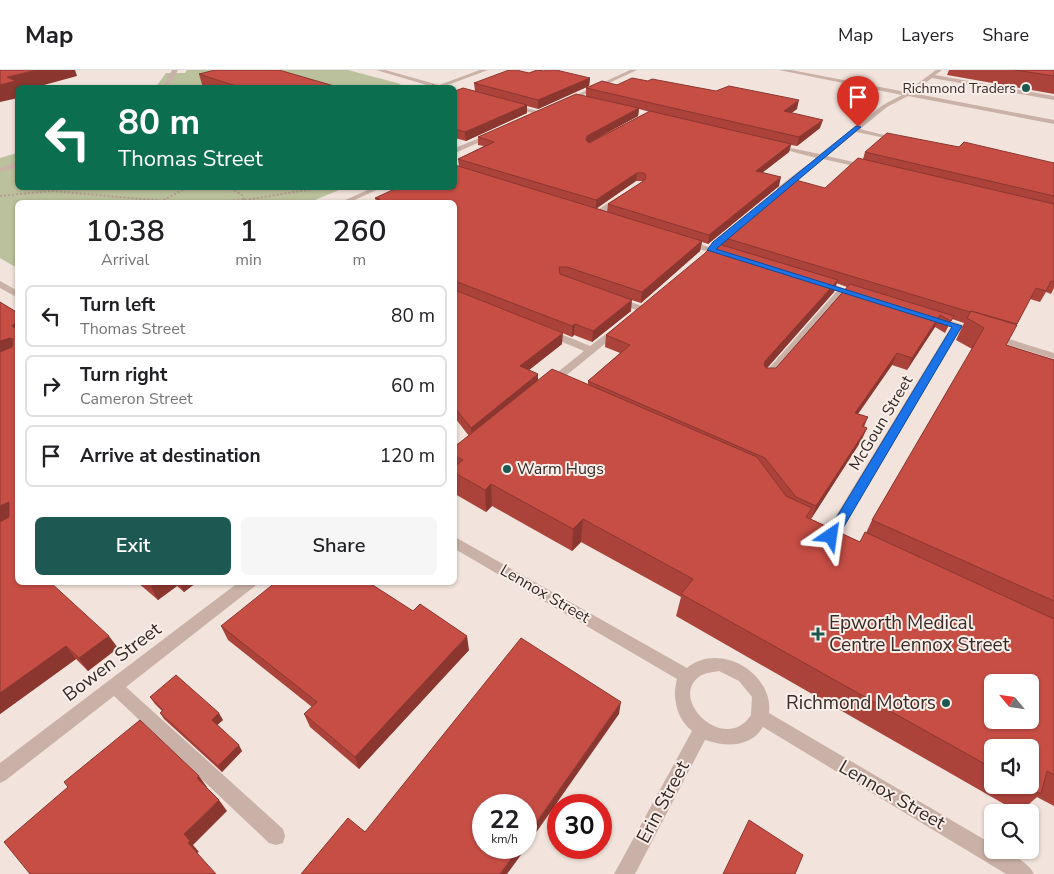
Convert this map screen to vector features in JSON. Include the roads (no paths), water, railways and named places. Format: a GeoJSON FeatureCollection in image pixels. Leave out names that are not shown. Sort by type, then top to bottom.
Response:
{"type":"FeatureCollection","features":[{"type":"Feature","properties":{"kind":"street"},"geometry":{"type":"LineString","coordinates":[[167,85],[175,70]]}},
{"type":"Feature","properties":{"kind":"street"},"geometry":{"type":"LineString","coordinates":[[379,70],[435,85]]}},
{"type":"Feature","properties":{"kind":"street"},"geometry":{"type":"LineString","coordinates":[[448,85],[485,70]]}},
{"type":"Feature","properties":{"kind":"street"},"geometry":{"type":"LineString","coordinates":[[557,105],[634,70]]}},
{"type":"Feature","properties":{"kind":"street"},"geometry":{"type":"LineString","coordinates":[[782,70],[1054,122]]}},
{"type":"Feature","properties":{"kind":"street"},"geometry":{"type":"LineString","coordinates":[[775,194],[820,156],[885,106],[907,94],[939,70]]}},
{"type":"Feature","properties":{"kind":"street"},"geometry":{"type":"LineString","coordinates":[[930,76],[1054,98]]}},
{"type":"Feature","properties":{"kind":"street"},"geometry":{"type":"LineString","coordinates":[[574,97],[591,102]]}},
{"type":"Feature","properties":{"kind":"street"},"geometry":{"type":"LineString","coordinates":[[508,104],[539,113]]}},
{"type":"Feature","properties":{"kind":"street"},"geometry":{"type":"LineString","coordinates":[[531,116],[548,109]]}},
{"type":"Feature","properties":{"kind":"street"},"geometry":{"type":"LineString","coordinates":[[854,130],[908,142]]}},
{"type":"Feature","properties":{"kind":"street"},"geometry":{"type":"LineString","coordinates":[[457,151],[498,132]]}},
{"type":"Feature","properties":{"kind":"street"},"geometry":{"type":"LineString","coordinates":[[766,144],[880,170]]}},
{"type":"Feature","properties":{"kind":"street"},"geometry":{"type":"LineString","coordinates":[[0,170],[15,165]]}},
{"type":"Feature","properties":{"kind":"street"},"geometry":{"type":"LineString","coordinates":[[350,200],[372,190]]}},
{"type":"Feature","properties":{"kind":"street"},"geometry":{"type":"LineString","coordinates":[[588,211],[601,216],[633,190]]}},
{"type":"Feature","properties":{"kind":"street"},"geometry":{"type":"LineString","coordinates":[[676,239],[739,258]]}},
{"type":"Feature","properties":{"kind":"street"},"geometry":{"type":"LineString","coordinates":[[812,281],[871,299]]}},
{"type":"Feature","properties":{"kind":"street"},"geometry":{"type":"LineString","coordinates":[[0,284],[15,294]]}},
{"type":"Feature","properties":{"kind":"street"},"geometry":{"type":"LineString","coordinates":[[767,377],[843,290]]}},
{"type":"Feature","properties":{"kind":"street"},"geometry":{"type":"LineString","coordinates":[[568,391],[546,386],[638,312],[608,297]]}},
{"type":"Feature","properties":{"kind":"street"},"geometry":{"type":"LineString","coordinates":[[928,317],[1054,356]]}},
{"type":"Feature","properties":{"kind":"street","name":"McGoun Street"},"geometry":{"type":"LineString","coordinates":[[818,530],[836,538],[957,326]]}},
{"type":"Feature","properties":{"kind":"street"},"geometry":{"type":"LineString","coordinates":[[533,327],[591,350]]}},
{"type":"Feature","properties":{"kind":"street","name":"Lennox Street"},"geometry":{"type":"LineString","coordinates":[[457,543],[687,676]]}},
{"type":"Feature","properties":{"kind":"street","name":"Bowen Street"},"geometry":{"type":"LineString","coordinates":[[0,774],[246,585]]}},
{"type":"Feature","properties":{"kind":"street"},"geometry":{"type":"LineString","coordinates":[[719,664],[743,674],[753,683],[760,694],[761,717],[756,726],[738,737],[714,735],[702,729],[684,709],[681,697],[682,686],[687,676],[696,669],[707,665],[719,664]]}},
{"type":"Feature","properties":{"kind":"street"},"geometry":{"type":"LineString","coordinates":[[114,686],[276,836]]}},
{"type":"Feature","properties":{"kind":"street","name":"Lennox Street"},"geometry":{"type":"LineString","coordinates":[[761,717],[1024,874]]}},
{"type":"Feature","properties":{"kind":"street","name":"Erin Street"},"geometry":{"type":"LineString","coordinates":[[624,874],[702,729]]}},
{"type":"Feature","properties":{"kind":"place","name":"Richmond Traders"},"geometry":{"type":"Point","coordinates":[1026,88]}},
{"type":"Feature","properties":{"kind":"place","name":"Warm Hugs"},"geometry":{"type":"Point","coordinates":[507,469]}},
{"type":"Feature","properties":{"kind":"place","name":"Epworth Medical Centre Lennox Street"},"geometry":{"type":"Point","coordinates":[818,634]}},
{"type":"Feature","properties":{"kind":"place","name":"Richmond Motors"},"geometry":{"type":"Point","coordinates":[946,703]}}]}
